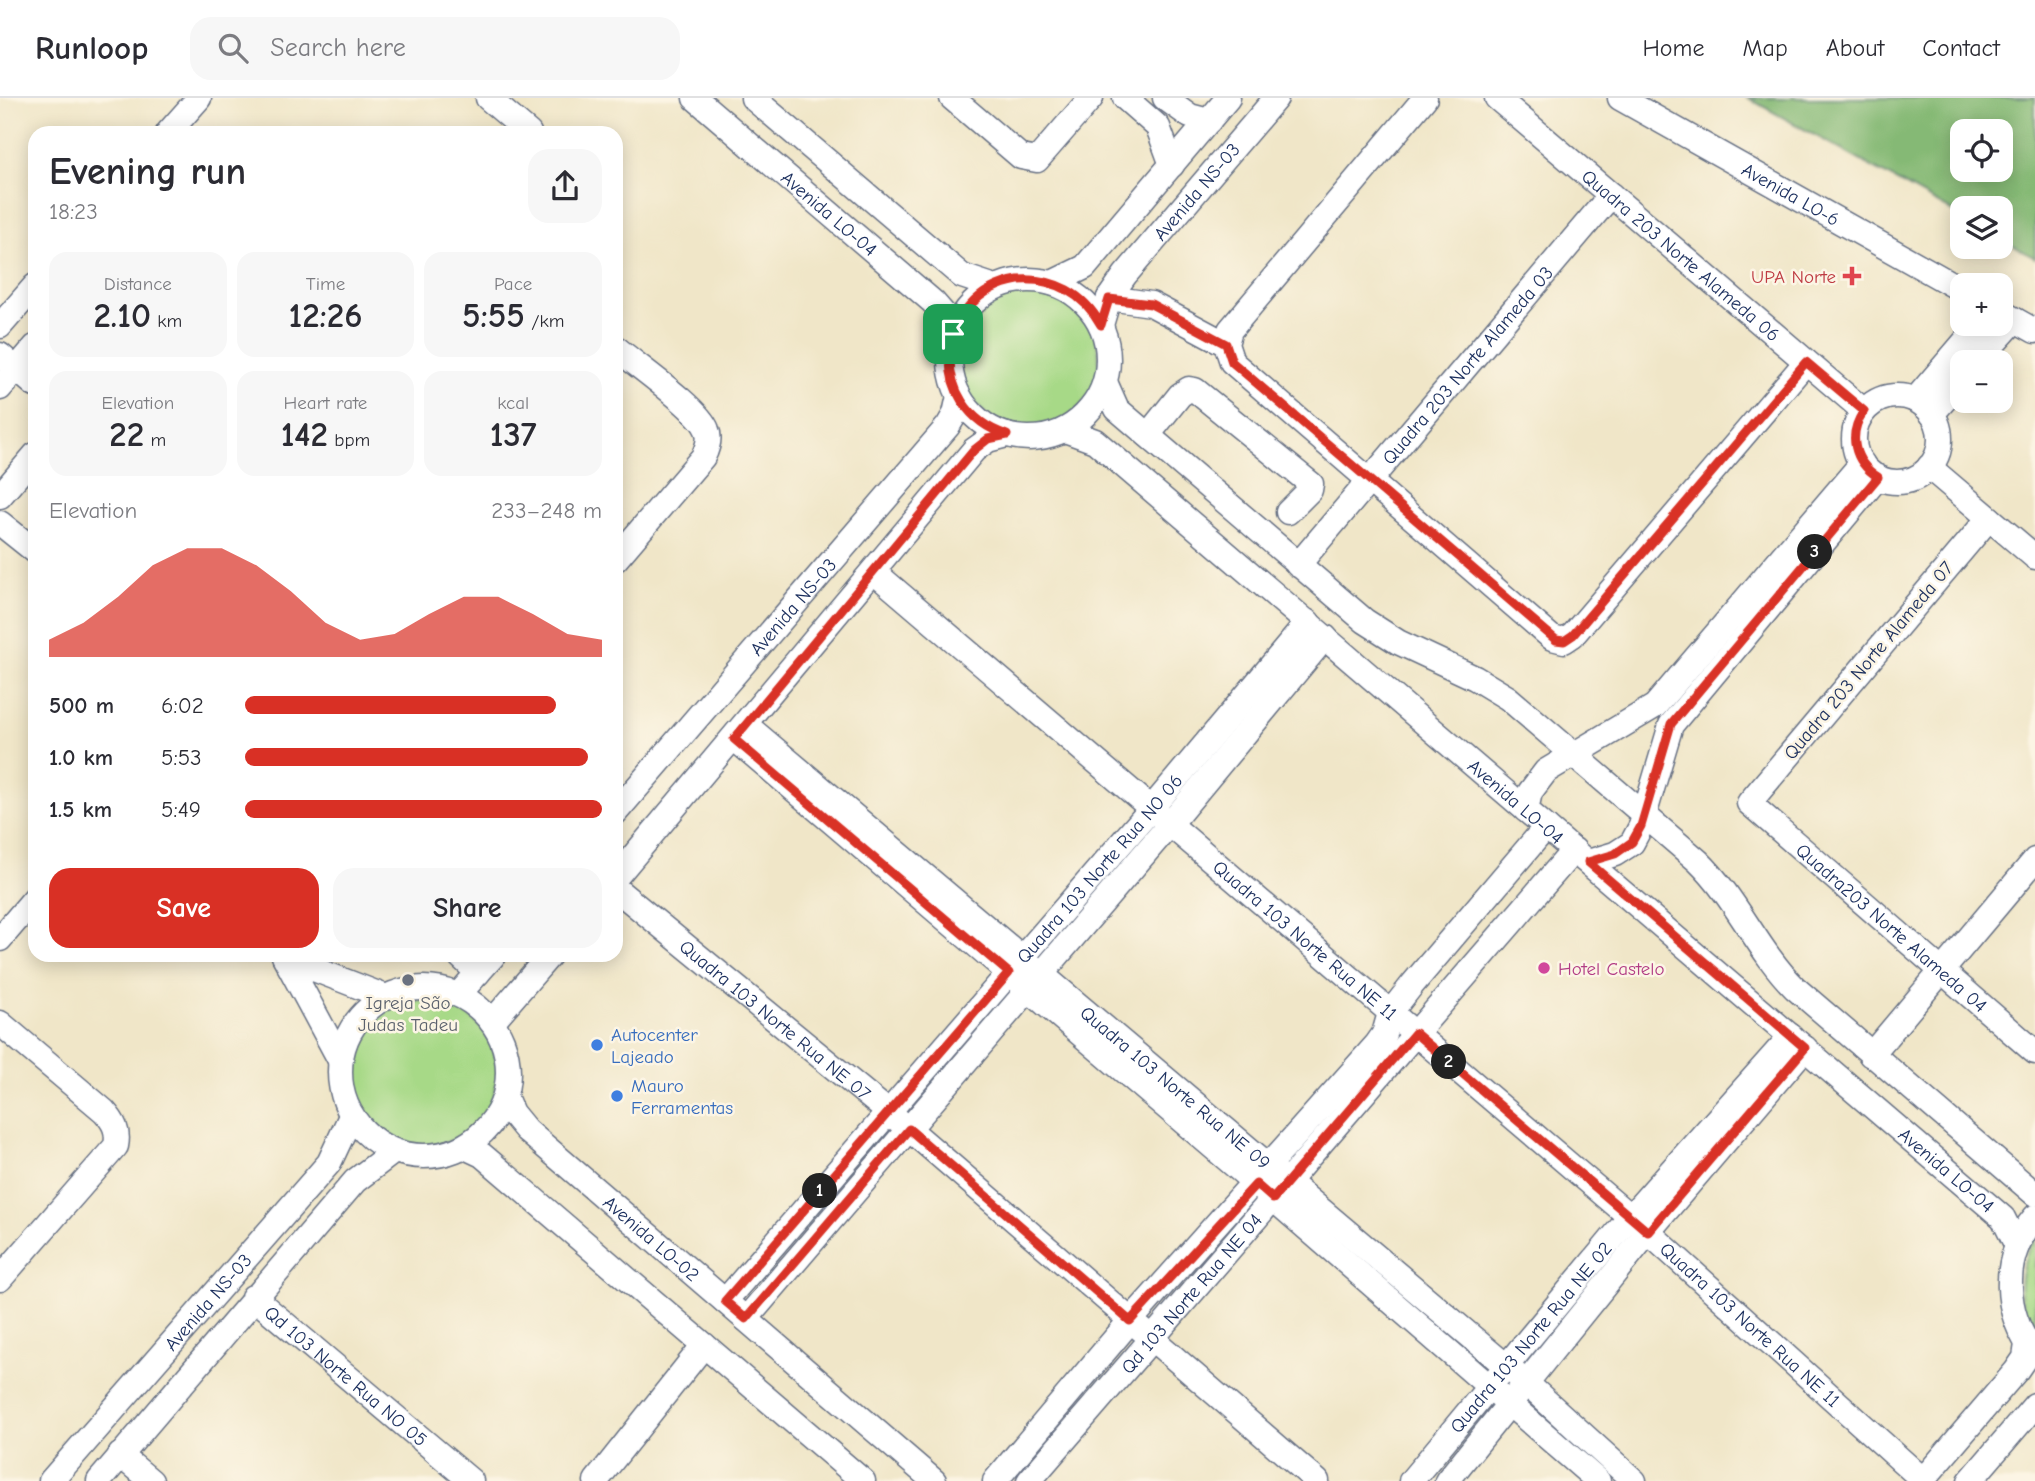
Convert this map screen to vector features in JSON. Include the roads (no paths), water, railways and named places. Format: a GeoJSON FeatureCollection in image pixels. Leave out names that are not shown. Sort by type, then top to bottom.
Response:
{"type":"FeatureCollection","features":[{"type":"Feature","properties":{"kind":"street"},"geometry":{"type":"LineString","coordinates":[[174,126],[199,98]]}},
{"type":"Feature","properties":{"kind":"street"},"geometry":{"type":"LineString","coordinates":[[488,98],[521,126]]}},
{"type":"Feature","properties":{"kind":"street","name":"Avenida LO-04"},"geometry":{"type":"LineString","coordinates":[[695,98],[933,302],[947,318],[953,334]]}},
{"type":"Feature","properties":{"kind":"street","name":"Avenida LO-04"},"geometry":{"type":"LineString","coordinates":[[753,98],[962,276],[995,287]]}},
{"type":"Feature","properties":{"kind":"street"},"geometry":{"type":"LineString","coordinates":[[952,98],[1029,161],[1037,160],[1091,98]]}},
{"type":"Feature","properties":{"kind":"street"},"geometry":{"type":"LineString","coordinates":[[1125,98],[1158,127],[1172,165]]}},
{"type":"Feature","properties":{"kind":"street"},"geometry":{"type":"LineString","coordinates":[[1165,98],[1189,116],[1209,121]]}},
{"type":"Feature","properties":{"kind":"street","name":"Avenida NS-03"},"geometry":{"type":"LineString","coordinates":[[1052,283],[1085,267],[1228,98]]}},
{"type":"Feature","properties":{"kind":"street","name":"Avenida NS-03"},"geometry":{"type":"LineString","coordinates":[[1101,325],[1109,299],[1125,275],[1276,98]]}},
{"type":"Feature","properties":{"kind":"street"},"geometry":{"type":"LineString","coordinates":[[1425,98],[1230,330],[1226,344],[1232,362],[1552,638],[1567,640],[1806,362]]}},
{"type":"Feature","properties":{"kind":"street","name":"Quadra 203 Norte Alameda 06"},"geometry":{"type":"LineString","coordinates":[[1497,98],[1864,411]]}},
{"type":"Feature","properties":{"kind":"street","name":"Avenida LO-6"},"geometry":{"type":"LineString","coordinates":[[1620,98],[1950,283]]}},
{"type":"Feature","properties":{"kind":"street","name":"Quadra 203 Norte Alameda 03"},"geometry":{"type":"LineString","coordinates":[[1298,565],[1368,479],[1611,195]]}},
{"type":"Feature","properties":{"kind":"street","name":"Avenida NS-03"},"geometry":{"type":"LineString","coordinates":[[623,869],[974,450],[988,439],[1007,435],[1037,438],[1065,430],[1090,410],[1105,382],[1108,351],[1101,325],[1081,299],[1052,283],[1024,279],[995,287],[967,309],[953,334],[950,367],[959,396],[981,422],[1007,435]]}},
{"type":"Feature","properties":{"kind":"street"},"geometry":{"type":"LineString","coordinates":[[0,326],[28,294]]}},
{"type":"Feature","properties":{"kind":"street"},"geometry":{"type":"LineString","coordinates":[[1109,299],[1151,304],[1226,344]]}},
{"type":"Feature","properties":{"kind":"street"},"geometry":{"type":"LineString","coordinates":[[1989,350],[2017,321]]}},
{"type":"Feature","properties":{"kind":"street"},"geometry":{"type":"LineString","coordinates":[[1923,407],[1972,336]]}},
{"type":"Feature","properties":{"kind":"street"},"geometry":{"type":"LineString","coordinates":[[623,354],[698,416],[708,432],[703,457],[623,551]]}},
{"type":"Feature","properties":{"kind":"street"},"geometry":{"type":"LineString","coordinates":[[9,377],[28,355]]}},
{"type":"Feature","properties":{"kind":"street","name":"Avenida LO-04"},"geometry":{"type":"LineString","coordinates":[[1105,382],[1117,409],[1298,565],[1380,631],[1480,680],[1508,698],[1698,861],[1724,889],[1788,982],[2035,1194]]}},
{"type":"Feature","properties":{"kind":"street"},"geometry":{"type":"LineString","coordinates":[[1923,407],[1950,388]]}},
{"type":"Feature","properties":{"kind":"street"},"geometry":{"type":"LineString","coordinates":[[1148,435],[1180,395],[1189,389],[1195,390],[1309,481],[1310,491],[1288,512]]}},
{"type":"Feature","properties":{"kind":"street","name":"Avenida NS-03"},"geometry":{"type":"LineString","coordinates":[[623,804],[948,426],[955,414],[959,396]]}},
{"type":"Feature","properties":{"kind":"street"},"geometry":{"type":"LineString","coordinates":[[1888,397],[1923,407],[1940,439],[1937,454],[1929,467],[1910,480],[1892,481],[1870,470],[1854,437],[1864,411],[1888,397]]}},
{"type":"Feature","properties":{"kind":"street","name":"Avenida LO-04"},"geometry":{"type":"LineString","coordinates":[[1065,430],[1095,441],[1581,856],[2003,1218],[2017,1246]]}},
{"type":"Feature","properties":{"kind":"street"},"geometry":{"type":"LineString","coordinates":[[0,496],[28,463]]}},
{"type":"Feature","properties":{"kind":"street"},"geometry":{"type":"LineString","coordinates":[[1929,467],[2035,557]]}},
{"type":"Feature","properties":{"kind":"street"},"geometry":{"type":"LineString","coordinates":[[1526,810],[1530,792],[1540,777],[1573,754],[1655,706],[1870,470]]}},
{"type":"Feature","properties":{"kind":"street"},"geometry":{"type":"LineString","coordinates":[[1581,856],[1615,854],[1632,842],[1644,815],[1671,724],[1870,470]]}},
{"type":"Feature","properties":{"kind":"street","name":"Quadra 203 Norte Alameda 07"},"geometry":{"type":"LineString","coordinates":[[1749,803],[1989,518]]}},
{"type":"Feature","properties":{"kind":"street"},"geometry":{"type":"LineString","coordinates":[[0,523],[28,545]]}},
{"type":"Feature","properties":{"kind":"street","name":"Quadra 103 Norte Rua NE 11"},"geometry":{"type":"LineString","coordinates":[[874,572],[1639,1225],[1923,1480]]}},
{"type":"Feature","properties":{"kind":"street","name":"Quadra 103 Norte Rua NO 06"},"geometry":{"type":"LineString","coordinates":[[725,1301],[888,1112],[1025,972],[1161,816],[1316,630]]}},
{"type":"Feature","properties":{"kind":"street","name":"Quadra 103 Norte Rua NE 09"},"geometry":{"type":"LineString","coordinates":[[740,732],[1272,1183],[1516,1375],[1634,1481]]}},
{"type":"Feature","properties":{"kind":"street","name":"Quadra203 Norte Alameda 04"},"geometry":{"type":"LineString","coordinates":[[1749,803],[2035,1052]]}},
{"type":"Feature","properties":{"kind":"street"},"geometry":{"type":"LineString","coordinates":[[995,1481],[1130,1321],[1272,1183],[1377,1044],[1390,1013],[1546,827]]}},
{"type":"Feature","properties":{"kind":"street","name":"Qd 103 Norte Rua NE 04"},"geometry":{"type":"LineString","coordinates":[[1029,1481],[1152,1339],[1272,1183],[1581,856]]}},
{"type":"Feature","properties":{"kind":"street"},"geometry":{"type":"LineString","coordinates":[[1871,1055],[2035,860]]}},
{"type":"Feature","properties":{"kind":"street","name":"Quadra 103 Norte Rua NE 07"},"geometry":{"type":"LineString","coordinates":[[623,895],[909,1129],[1317,1481]]}},
{"type":"Feature","properties":{"kind":"street"},"geometry":{"type":"LineString","coordinates":[[0,939],[28,906]]}},
{"type":"Feature","properties":{"kind":"street"},"geometry":{"type":"LineString","coordinates":[[289,962],[340,1060]]}},
{"type":"Feature","properties":{"kind":"street"},"geometry":{"type":"LineString","coordinates":[[299,962],[386,996]]}},
{"type":"Feature","properties":{"kind":"street"},"geometry":{"type":"LineString","coordinates":[[492,1022],[544,962]]}},
{"type":"Feature","properties":{"kind":"street"},"geometry":{"type":"LineString","coordinates":[[459,994],[486,964]]}},
{"type":"Feature","properties":{"kind":"street","name":"Quadra 103 Norte Rua NO 06"},"geometry":{"type":"LineString","coordinates":[[746,1319],[909,1129],[1025,972]]}},
{"type":"Feature","properties":{"kind":"street"},"geometry":{"type":"LineString","coordinates":[[427,988],[459,994],[492,1022],[507,1056],[509,1077],[506,1099],[486,1128],[465,1147],[447,1155],[420,1158],[393,1152],[369,1137],[351,1116],[341,1089],[340,1060],[348,1034],[364,1012],[386,996],[427,988]]}},
{"type":"Feature","properties":{"kind":"street"},"geometry":{"type":"LineString","coordinates":[[0,1023],[104,1111],[113,1121],[118,1136],[116,1146],[0,1279]]}},
{"type":"Feature","properties":{"kind":"street","name":"Quadra 103 Norte Rua NE 02"},"geometry":{"type":"LineString","coordinates":[[1411,1481],[1491,1387],[1516,1375],[1639,1225],[1798,1042]]}},
{"type":"Feature","properties":{"kind":"street","name":"Avenida LO-02"},"geometry":{"type":"LineString","coordinates":[[506,1099],[512,1113],[526,1130],[934,1481]]}},
{"type":"Feature","properties":{"kind":"street","name":"Avenida NS-03"},"geometry":{"type":"LineString","coordinates":[[51,1481],[329,1163],[351,1116]]}},
{"type":"Feature","properties":{"kind":"street"},"geometry":{"type":"LineString","coordinates":[[465,1147],[482,1155],[863,1481]]}},
{"type":"Feature","properties":{"kind":"street","name":"Avenida NS-03"},"geometry":{"type":"LineString","coordinates":[[99,1481],[253,1297],[355,1181],[393,1152]]}},
{"type":"Feature","properties":{"kind":"street","name":"Quadra 103 Norte Rua NE 09"},"geometry":{"type":"LineString","coordinates":[[1272,1183],[1491,1387],[1598,1481]]}},
{"type":"Feature","properties":{"kind":"street"},"geometry":{"type":"LineString","coordinates":[[1923,1480],[2016,1371],[2031,1349],[2015,1320],[2010,1297],[2010,1274],[2017,1246],[2035,1217]]}},
{"type":"Feature","properties":{"kind":"street","name":"Qd 103 Norte Rua NO 05"},"geometry":{"type":"LineString","coordinates":[[253,1297],[471,1481]]}},
{"type":"Feature","properties":{"kind":"street"},"geometry":{"type":"LineString","coordinates":[[596,1481],[704,1345]]}},
{"type":"Feature","properties":{"kind":"street","name":"Quadra 103 Norte Rua NE 02"},"geometry":{"type":"LineString","coordinates":[[1447,1481],[1511,1404],[1516,1375]]}},
{"type":"Feature","properties":{"kind":"street"},"geometry":{"type":"LineString","coordinates":[[1970,1481],[2035,1405]]}},
{"type":"Feature","properties":{"kind":"street"},"geometry":{"type":"LineString","coordinates":[[120,1455],[150,1481]]}},
{"type":"Feature","properties":{"kind":"place","name":"UPA Norte"},"geometry":{"type":"Point","coordinates":[1852,276]}},
{"type":"Feature","properties":{"kind":"place","name":"Hotel Castelo"},"geometry":{"type":"Point","coordinates":[1544,968]}},
{"type":"Feature","properties":{"kind":"place","name":"Igreja São Judas Tadeu"},"geometry":{"type":"Point","coordinates":[408,980]}},
{"type":"Feature","properties":{"kind":"place","name":"Autocenter Lajeado"},"geometry":{"type":"Point","coordinates":[597,1045]}},
{"type":"Feature","properties":{"kind":"place","name":"Mauro Ferramentas"},"geometry":{"type":"Point","coordinates":[617,1096]}}]}
